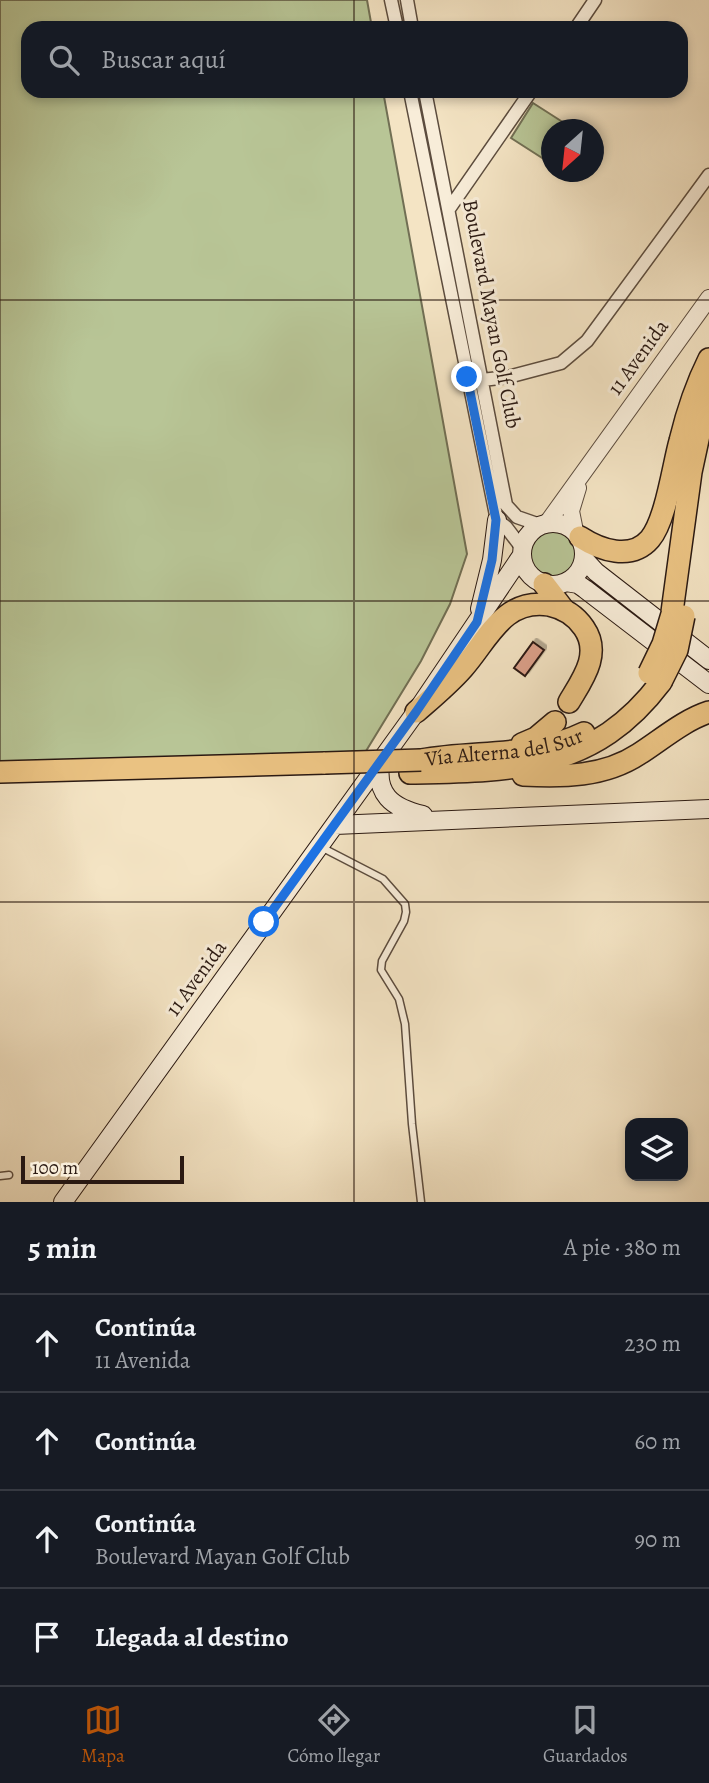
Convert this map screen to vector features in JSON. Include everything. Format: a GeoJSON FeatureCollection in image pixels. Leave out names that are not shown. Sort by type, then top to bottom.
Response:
{"type":"FeatureCollection","features":[{"type":"Feature","properties":{"kind":"highway"},"geometry":{"type":"LineString","coordinates":[[578,534],[599,548],[615,552],[639,547],[650,538],[661,516],[695,390],[709,359]]}},
{"type":"Feature","properties":{"kind":"highway","name":"Vía Alterna del Sur"},"geometry":{"type":"LineString","coordinates":[[0,785],[421,764],[540,748],[572,739],[596,727],[655,678],[677,650],[691,472],[709,391]]}},
{"type":"Feature","properties":{"kind":"highway","name":"Vía Alterna del Sur"},"geometry":{"type":"LineString","coordinates":[[678,614],[709,447]]}},
{"type":"Feature","properties":{"kind":"highway"},"geometry":{"type":"LineString","coordinates":[[538,580],[564,610]]}},
{"type":"Feature","properties":{"kind":"highway"},"geometry":{"type":"LineString","coordinates":[[416,712],[458,674],[507,614],[536,604],[548,605],[572,615],[585,629],[591,645],[591,659],[586,674],[569,702]]}},
{"type":"Feature","properties":{"kind":"highway","name":"Vía Alterna del Sur"},"geometry":{"type":"LineString","coordinates":[[421,764],[458,772],[540,763],[583,749],[606,737],[647,701],[655,678]]}},
{"type":"Feature","properties":{"kind":"highway"},"geometry":{"type":"LineString","coordinates":[[458,772],[541,776],[582,775],[600,771],[631,759],[691,720],[709,712]]}},
{"type":"Feature","properties":{"kind":"highway"},"geometry":{"type":"LineString","coordinates":[[421,764],[526,743],[541,736],[555,722]]}},
{"type":"Feature","properties":{"kind":"highway","name":"Vía Alterna del Sur"},"geometry":{"type":"LineString","coordinates":[[0,772],[322,771]]}},
{"type":"Feature","properties":{"kind":"main road"},"geometry":{"type":"LineString","coordinates":[[477,622],[492,560],[496,520]]}},
{"type":"Feature","properties":{"kind":"main road"},"geometry":{"type":"LineString","coordinates":[[544,524],[563,524],[578,534],[583,544],[584,559],[578,573],[566,582],[552,585],[538,580],[526,570],[522,552],[528,534],[544,524]]}},
{"type":"Feature","properties":{"kind":"main road","name":"11 Avenida"},"geometry":{"type":"LineString","coordinates":[[62,1202],[416,712],[522,552]]}},
{"type":"Feature","properties":{"kind":"main road"},"geometry":{"type":"LineString","coordinates":[[584,559],[596,572],[709,660]]}},
{"type":"Feature","properties":{"kind":"main road","name":"11 Avenida"},"geometry":{"type":"LineString","coordinates":[[463,643],[513,583],[538,580]]}},
{"type":"Feature","properties":{"kind":"main road"},"geometry":{"type":"LineString","coordinates":[[566,582],[585,589],[709,684]]}},
{"type":"Feature","properties":{"kind":"main road"},"geometry":{"type":"LineString","coordinates":[[381,760],[379,782],[390,800],[406,811],[447,820]]}},
{"type":"Feature","properties":{"kind":"main road"},"geometry":{"type":"LineString","coordinates":[[335,825],[709,809]]}},
{"type":"Feature","properties":{"kind":"street"},"geometry":{"type":"LineString","coordinates":[[391,0],[396,21]]}},
{"type":"Feature","properties":{"kind":"street"},"geometry":{"type":"LineString","coordinates":[[407,0],[411,21]]}},
{"type":"Feature","properties":{"kind":"street"},"geometry":{"type":"LineString","coordinates":[[581,21],[595,0]]}},
{"type":"Feature","properties":{"kind":"street","name":"Boulevard Mayan Golf Club"},"geometry":{"type":"LineString","coordinates":[[411,98],[496,520]]}},
{"type":"Feature","properties":{"kind":"street","name":"Boulevard Mayan Golf Club"},"geometry":{"type":"LineString","coordinates":[[426,98],[506,505],[517,517],[544,524]]}},
{"type":"Feature","properties":{"kind":"street"},"geometry":{"type":"LineString","coordinates":[[449,209],[526,98]]}},
{"type":"Feature","properties":{"kind":"street"},"geometry":{"type":"LineString","coordinates":[[482,380],[508,377],[561,363],[587,341],[709,175]]}},
{"type":"Feature","properties":{"kind":"street","name":"11 Avenida"},"geometry":{"type":"LineString","coordinates":[[544,524],[709,298]]}},
{"type":"Feature","properties":{"kind":"street","name":"11 Avenida"},"geometry":{"type":"LineString","coordinates":[[578,534],[571,518],[573,499],[604,444]]}},
{"type":"Feature","properties":{"kind":"street"},"geometry":{"type":"LineString","coordinates":[[496,520],[506,527],[522,552]]}},
{"type":"Feature","properties":{"kind":"lane"},"geometry":{"type":"LineString","coordinates":[[319,846],[383,879],[405,904],[404,921],[382,961],[382,970],[399,999],[405,1024],[421,1202]]}},
{"type":"Feature","properties":{"kind":"lane"},"geometry":{"type":"LineString","coordinates":[[0,1176],[9,1175]]}},
{"type":"Feature","properties":{"kind":"green space"},"geometry":{"type":"Polygon","coordinates":[[[0,0],[367,0],[371,21],[21,21],[21,98],[384,98],[467,554],[450,604],[421,661],[366,751],[0,767],[0,0]]]}},
{"type":"Feature","properties":{"kind":"green space"},"geometry":{"type":"Polygon","coordinates":[[[533,103],[558,119],[541,119],[541,157],[511,138],[533,103]]]}},
{"type":"Feature","properties":{"kind":"green space"},"geometry":{"type":"Polygon","coordinates":[[[553,528],[571,535],[578,553],[571,571],[553,578],[535,571],[528,553],[535,535],[553,528]]]}},
{"type":"Feature","properties":{"kind":"building"},"geometry":{"type":"Polygon","coordinates":[[[533,642],[544,650],[525,676],[514,668],[533,642]]]}},
{"type":"Feature","properties":{"kind":"route"},"geometry":{"type":"LineString","coordinates":[[264,922],[416,712],[477,622],[492,560],[496,520],[467,377]]}}]}
